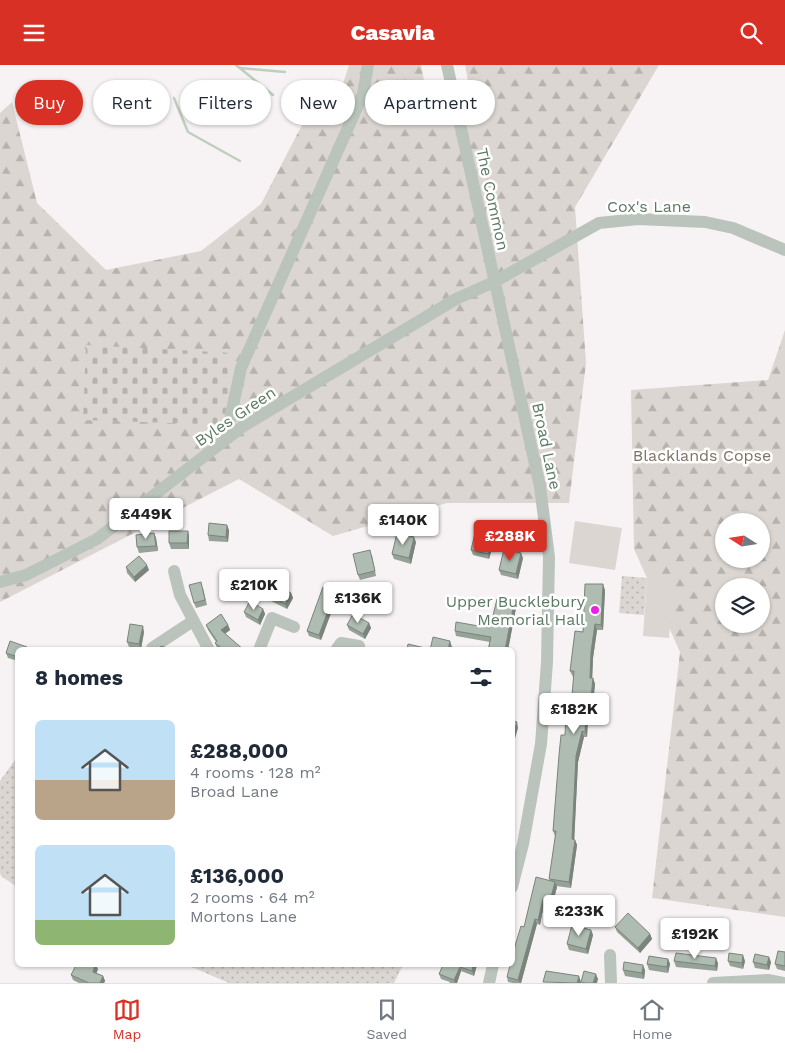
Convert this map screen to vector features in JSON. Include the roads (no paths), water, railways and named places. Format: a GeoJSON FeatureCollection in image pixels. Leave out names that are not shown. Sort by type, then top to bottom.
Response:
{"type":"FeatureCollection","features":[{"type":"Feature","properties":{"kind":"street"},"geometry":{"type":"LineString","coordinates":[[226,438],[241,368],[363,94],[368,65]]}},
{"type":"Feature","properties":{"kind":"street","name":"The Common"},"geometry":{"type":"LineString","coordinates":[[446,65],[494,282]]}},
{"type":"Feature","properties":{"kind":"street","name":"Cox's Lane"},"geometry":{"type":"LineString","coordinates":[[494,282],[577,234],[599,223],[613,220],[638,219],[718,225],[785,250]]}},
{"type":"Feature","properties":{"kind":"street","name":"Byles Green"},"geometry":{"type":"LineString","coordinates":[[0,582],[26,575],[97,539],[131,515],[226,438],[456,299],[494,282]]}},
{"type":"Feature","properties":{"kind":"street","name":"Broad Lane"},"geometry":{"type":"LineString","coordinates":[[494,282],[540,487],[549,557],[547,662],[541,744],[518,842],[515,864]]}},
{"type":"Feature","properties":{"kind":"street"},"geometry":{"type":"LineString","coordinates":[[174,571],[180,595],[207,647]]}},
{"type":"Feature","properties":{"kind":"street"},"geometry":{"type":"LineString","coordinates":[[260,647],[272,618],[294,627]]}},
{"type":"Feature","properties":{"kind":"street"},"geometry":{"type":"LineString","coordinates":[[154,647],[193,621]]}},
{"type":"Feature","properties":{"kind":"street"},"geometry":{"type":"LineString","coordinates":[[338,647],[341,643],[359,646]]}},
{"type":"Feature","properties":{"kind":"street"},"geometry":{"type":"LineString","coordinates":[[610,955],[611,983]]}},
{"type":"Feature","properties":{"kind":"street"},"geometry":{"type":"LineString","coordinates":[[489,983],[493,967]]}},
{"type":"Feature","properties":{"kind":"street"},"geometry":{"type":"LineString","coordinates":[[713,983],[768,980],[783,983]]}},
{"type":"Feature","properties":{"kind":"waterway"},"geometry":{"type":"LineString","coordinates":[[236,65],[273,95]]}},
{"type":"Feature","properties":{"kind":"waterway"},"geometry":{"type":"LineString","coordinates":[[240,68],[285,72]]}},
{"type":"Feature","properties":{"kind":"waterway"},"geometry":{"type":"LineString","coordinates":[[174,98],[188,132],[240,161]]}},
{"type":"Feature","properties":{"kind":"place","name":"Upper Bucklebury Memorial Hall"},"geometry":{"type":"Point","coordinates":[595,610]}},
{"type":"Feature","properties":{"kind":"park label","name":"Blacklands Copse"},"geometry":{"type":"Point","coordinates":[702,455]}}]}
